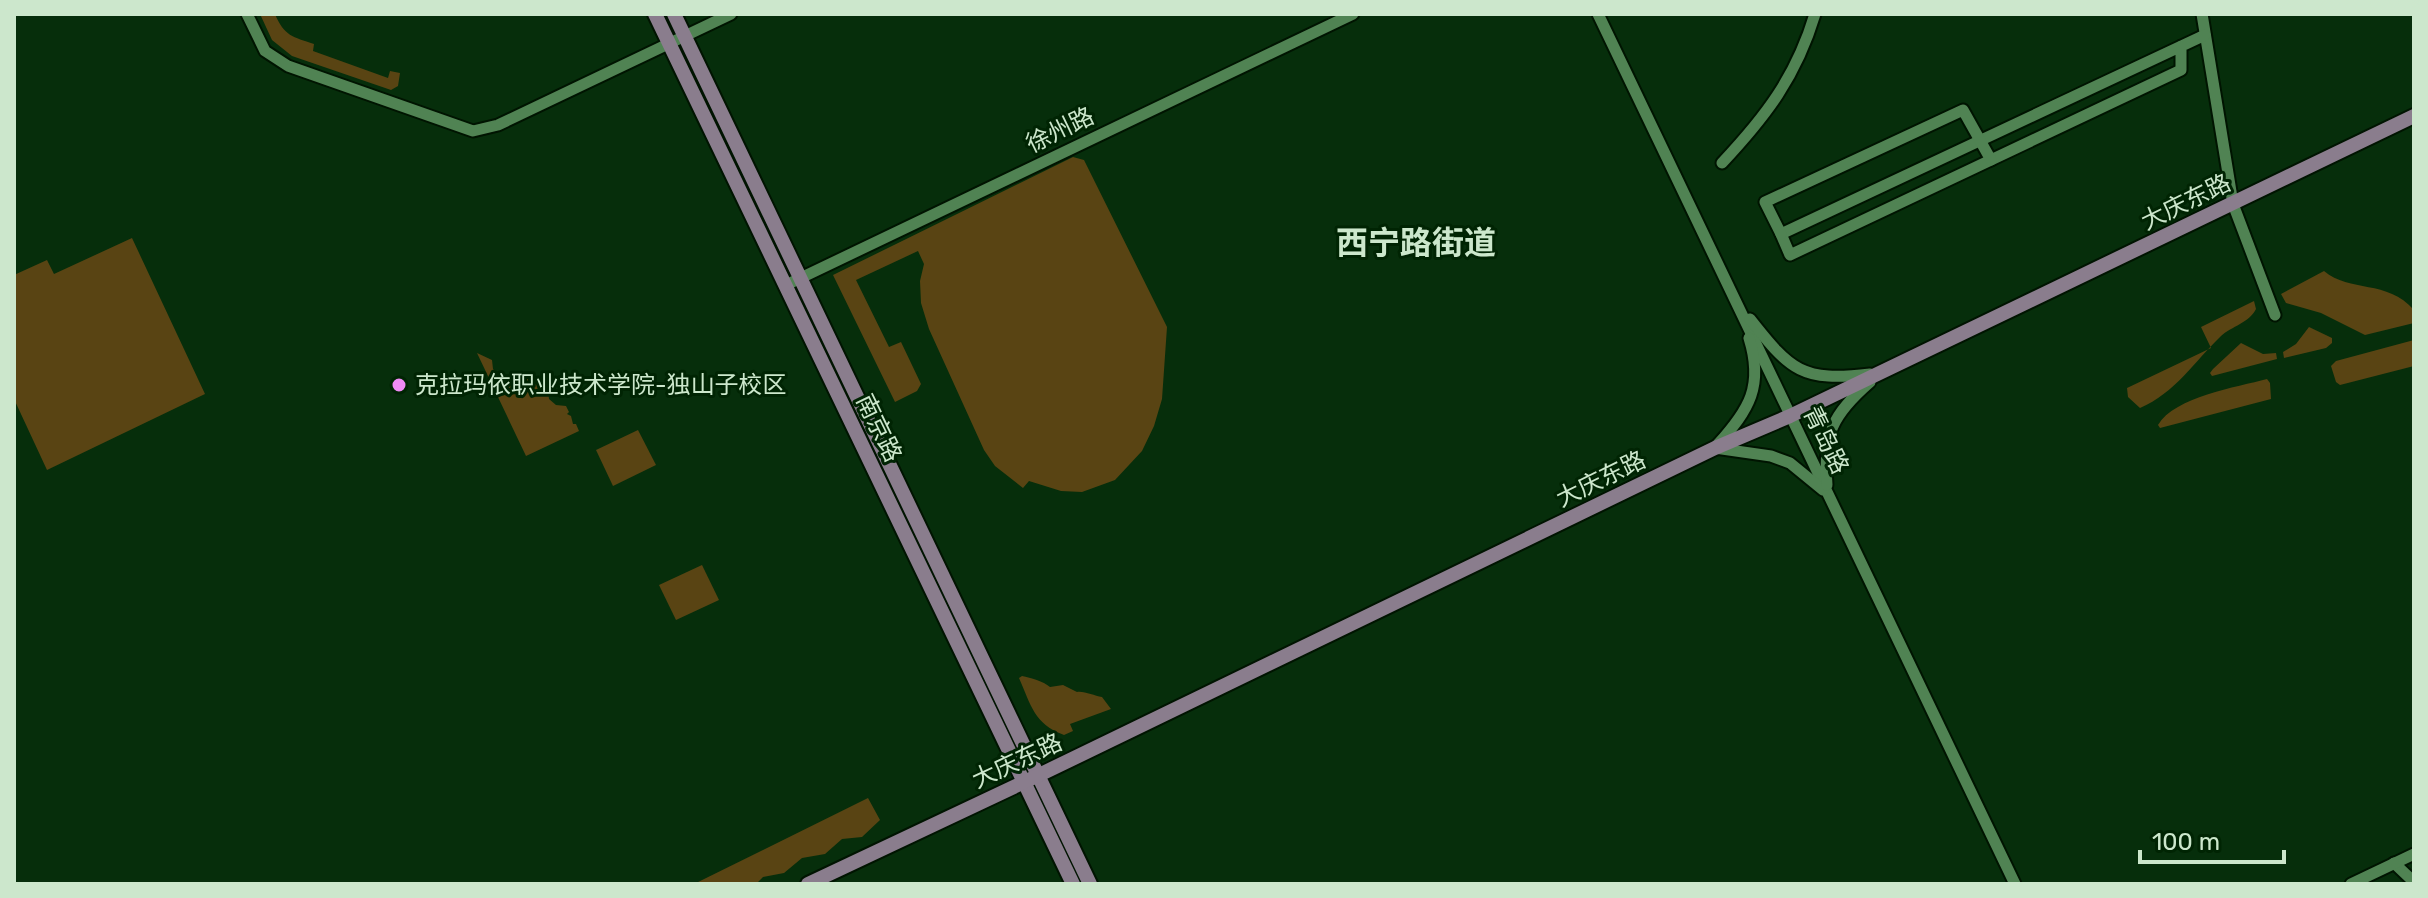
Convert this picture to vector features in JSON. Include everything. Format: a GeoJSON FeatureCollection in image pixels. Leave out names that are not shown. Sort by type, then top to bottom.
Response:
{"type":"FeatureCollection","features":[{"type":"Feature","properties":{"kind":"main road","name":"南京路"},"geometry":{"type":"LineString","coordinates":[[655,14],[1073,884]]}},
{"type":"Feature","properties":{"kind":"main road","name":"南京路"},"geometry":{"type":"LineString","coordinates":[[674,14],[1090,884]]}},
{"type":"Feature","properties":{"kind":"main road","name":"大庆东路"},"geometry":{"type":"LineString","coordinates":[[808,884],[1023,783],[1042,782],[1715,448],[1790,416],[2414,116]]}},
{"type":"Feature","properties":{"kind":"street"},"geometry":{"type":"LineString","coordinates":[[247,14],[265,51],[288,66],[473,131],[498,125],[731,14]]}},
{"type":"Feature","properties":{"kind":"street","name":"徐州路"},"geometry":{"type":"LineString","coordinates":[[786,285],[1353,14]]}},
{"type":"Feature","properties":{"kind":"street","name":"青岛路"},"geometry":{"type":"LineString","coordinates":[[1598,14],[2015,884]]}},
{"type":"Feature","properties":{"kind":"street"},"geometry":{"type":"LineString","coordinates":[[1722,163],[1762,120],[1788,80],[1807,40],[1815,14]]}},
{"type":"Feature","properties":{"kind":"street"},"geometry":{"type":"LineString","coordinates":[[2202,14],[2233,204],[2275,315]]}},
{"type":"Feature","properties":{"kind":"street"},"geometry":{"type":"LineString","coordinates":[[1781,234],[2205,35]]}},
{"type":"Feature","properties":{"kind":"street"},"geometry":{"type":"LineString","coordinates":[[1991,160],[1963,110],[1765,202],[1790,255],[1882,210],[1991,160],[2181,70],[2181,46]]}},
{"type":"Feature","properties":{"kind":"street"},"geometry":{"type":"LineString","coordinates":[[2114,78],[2123,98]]}},
{"type":"Feature","properties":{"kind":"street"},"geometry":{"type":"LineString","coordinates":[[1871,191],[1882,210]]}},
{"type":"Feature","properties":{"kind":"street"},"geometry":{"type":"LineString","coordinates":[[1738,303],[1783,359],[1799,371],[1842,377],[1879,373]]}},
{"type":"Feature","properties":{"kind":"street"},"geometry":{"type":"LineString","coordinates":[[1715,448],[1748,408],[1754,390],[1751,343],[1738,303]]}},
{"type":"Feature","properties":{"kind":"street"},"geometry":{"type":"LineString","coordinates":[[1828,494],[1825,469],[1833,423],[1845,404],[1879,373]]}},
{"type":"Feature","properties":{"kind":"street"},"geometry":{"type":"LineString","coordinates":[[1715,448],[1771,456],[1790,463],[1828,494]]}},
{"type":"Feature","properties":{"kind":"street"},"geometry":{"type":"LineString","coordinates":[[2351,884],[2414,854]]}},
{"type":"Feature","properties":{"kind":"street"},"geometry":{"type":"LineString","coordinates":[[2394,863],[2414,882]]}},
{"type":"Feature","properties":{"kind":"shaded area"},"geometry":{"type":"Polygon","coordinates":[[[260,14],[275,14],[290,35],[314,44],[313,51],[388,78],[390,71],[400,73],[398,86],[391,90],[292,56],[272,40],[260,14]]]}},
{"type":"Feature","properties":{"kind":"shaded area"},"geometry":{"type":"Polygon","coordinates":[[[1073,157],[1084,160],[1167,327],[1162,399],[1142,451],[1115,480],[1082,492],[1061,491],[1029,481],[1023,488],[995,466],[984,450],[929,329],[921,303],[920,281],[924,264],[918,251],[856,280],[889,347],[901,342],[921,384],[917,391],[895,402],[833,275],[1073,157]]]}},
{"type":"Feature","properties":{"kind":"shaded area"},"geometry":{"type":"Polygon","coordinates":[[[132,238],[205,394],[47,470],[14,399],[14,275],[47,260],[54,274],[132,238]]]}},
{"type":"Feature","properties":{"kind":"shaded area"},"geometry":{"type":"Polygon","coordinates":[[[2324,271],[2334,278],[2381,290],[2403,300],[2414,310],[2414,323],[2365,335],[2321,313],[2286,303],[2281,294],[2324,271]]]}},
{"type":"Feature","properties":{"kind":"shaded area"},"geometry":{"type":"Polygon","coordinates":[[[2254,301],[2256,309],[2253,314],[2210,347],[2201,327],[2254,301]]]}},
{"type":"Feature","properties":{"kind":"shaded area"},"geometry":{"type":"Polygon","coordinates":[[[2309,327],[2332,338],[2332,343],[2326,348],[2284,358],[2283,352],[2296,344],[2309,327]]]}},
{"type":"Feature","properties":{"kind":"shaded area"},"geometry":{"type":"Polygon","coordinates":[[[2414,340],[2414,366],[2340,385],[2336,382],[2331,366],[2336,361],[2414,340]]]}},
{"type":"Feature","properties":{"kind":"shaded area"},"geometry":{"type":"Polygon","coordinates":[[[2241,343],[2263,354],[2276,353],[2277,359],[2212,376],[2210,373],[2213,369],[2241,343]]]}},
{"type":"Feature","properties":{"kind":"shaded area"},"geometry":{"type":"Polygon","coordinates":[[[2208,349],[2174,385],[2152,402],[2140,408],[2128,397],[2127,388],[2208,349]]]}},
{"type":"Feature","properties":{"kind":"shaded area"},"geometry":{"type":"Polygon","coordinates":[[[477,353],[492,360],[493,369],[500,377],[523,375],[525,379],[548,389],[549,399],[556,405],[566,406],[567,414],[579,431],[526,456],[477,353]]]}},
{"type":"Feature","properties":{"kind":"shaded area"},"geometry":{"type":"Polygon","coordinates":[[[2267,379],[2271,399],[2160,428],[2158,425],[2166,415],[2192,400],[2267,379]]]}},
{"type":"Feature","properties":{"kind":"shaded area"},"geometry":{"type":"Polygon","coordinates":[[[638,430],[656,465],[613,486],[596,450],[638,430]]]}},
{"type":"Feature","properties":{"kind":"shaded area"},"geometry":{"type":"Polygon","coordinates":[[[702,565],[719,600],[676,620],[659,585],[702,565]]]}},
{"type":"Feature","properties":{"kind":"shaded area"},"geometry":{"type":"Polygon","coordinates":[[[1022,676],[1050,687],[1063,685],[1077,692],[1102,697],[1111,709],[1070,724],[1073,731],[1064,735],[1046,725],[1035,712],[1019,678],[1022,676]]]}},
{"type":"Feature","properties":{"kind":"shaded area"},"geometry":{"type":"Polygon","coordinates":[[[868,798],[880,820],[862,837],[842,839],[825,854],[802,858],[784,873],[763,877],[756,884],[694,884],[868,798]]]}},
{"type":"Feature","properties":{"kind":"place","name":"克拉玛依职业技术学院-独山子校区"},"geometry":{"type":"Point","coordinates":[399,385]}},
{"type":"Feature","properties":{"kind":"district","name":"西宁路街道"},"geometry":{"type":"Point","coordinates":[1416,243]}}]}
